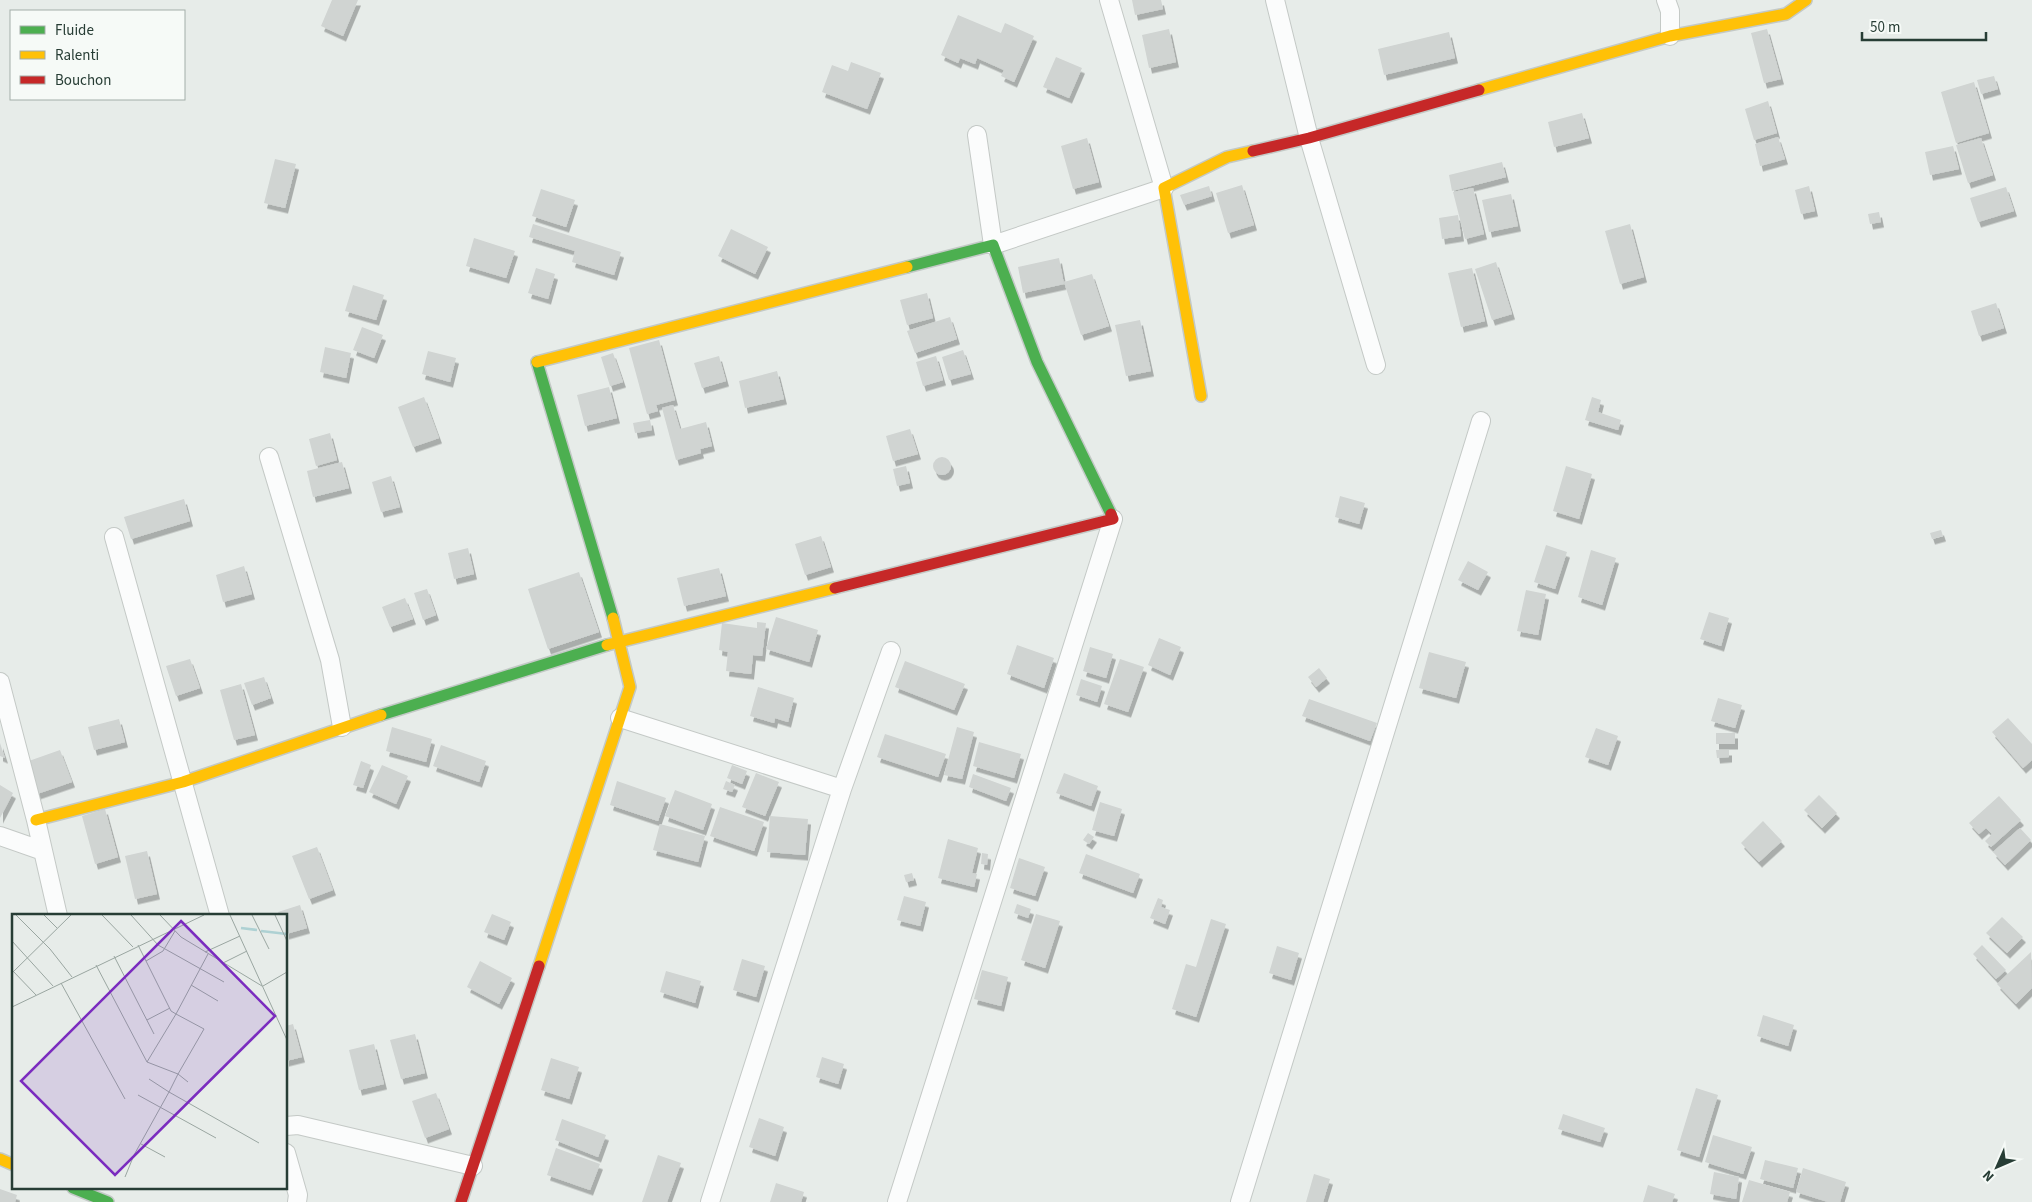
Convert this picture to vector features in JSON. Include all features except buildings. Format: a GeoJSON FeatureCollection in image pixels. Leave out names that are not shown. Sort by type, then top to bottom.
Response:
{"type":"FeatureCollection","features":[{"type":"Feature","properties":{"kind":"street"},"geometry":{"type":"LineString","coordinates":[[1109,0],[1164,188],[1201,396]]}},
{"type":"Feature","properties":{"kind":"street"},"geometry":{"type":"LineString","coordinates":[[1275,0],[1309,138],[1376,364]]}},
{"type":"Feature","properties":{"kind":"street"},"geometry":{"type":"LineString","coordinates":[[1666,0],[1670,11],[1670,36]]}},
{"type":"Feature","properties":{"kind":"street"},"geometry":{"type":"LineString","coordinates":[[462,1202],[630,687],[620,641],[536,362],[993,246],[1164,188],[1227,157],[1309,138],[1670,36],[1786,14],[1806,0]]}},
{"type":"Feature","properties":{"kind":"street"},"geometry":{"type":"LineString","coordinates":[[897,1202],[1113,519],[1037,362],[993,246],[977,135]]}},
{"type":"Feature","properties":{"kind":"street"},"geometry":{"type":"LineString","coordinates":[[1240,1202],[1481,422]]}},
{"type":"Feature","properties":{"kind":"street"},"geometry":{"type":"LineString","coordinates":[[269,457],[330,660],[342,727]]}},
{"type":"Feature","properties":{"kind":"street"},"geometry":{"type":"LineString","coordinates":[[36,820],[183,782],[342,727],[620,641],[1113,519]]}},
{"type":"Feature","properties":{"kind":"street"},"geometry":{"type":"LineString","coordinates":[[114,537],[219,914]]}},
{"type":"Feature","properties":{"kind":"street"},"geometry":{"type":"LineString","coordinates":[[710,1202],[842,789],[891,651]]}},
{"type":"Feature","properties":{"kind":"street"},"geometry":{"type":"LineString","coordinates":[[0,682],[36,820],[58,914]]}},
{"type":"Feature","properties":{"kind":"street"},"geometry":{"type":"LineString","coordinates":[[620,718],[842,789]]}},
{"type":"Feature","properties":{"kind":"street"},"geometry":{"type":"LineString","coordinates":[[0,836],[43,851]]}},
{"type":"Feature","properties":{"kind":"street"},"geometry":{"type":"LineString","coordinates":[[288,1126],[298,1125],[473,1166]]}},
{"type":"Feature","properties":{"kind":"street"},"geometry":{"type":"LineString","coordinates":[[0,1159],[12,1164]]}},
{"type":"Feature","properties":{"kind":"street"},"geometry":{"type":"LineString","coordinates":[[288,1161],[298,1195],[297,1202]]}},
{"type":"Feature","properties":{"kind":"street"},"geometry":{"type":"LineString","coordinates":[[78,1190],[108,1202]]}},
{"type":"Feature","properties":{"kind":"traffic: fast"},"geometry":{"type":"LineString","coordinates":[[907,267],[993,245],[1037,362],[1111,514]]}},
{"type":"Feature","properties":{"kind":"traffic: fast"},"geometry":{"type":"LineString","coordinates":[[537,362],[613,618]]}},
{"type":"Feature","properties":{"kind":"traffic: fast"},"geometry":{"type":"LineString","coordinates":[[381,715],[607,645]]}},
{"type":"Feature","properties":{"kind":"traffic: fast"},"geometry":{"type":"LineString","coordinates":[[78,1190],[108,1202]]}},
{"type":"Feature","properties":{"kind":"traffic: slow"},"geometry":{"type":"LineString","coordinates":[[1479,90],[1670,36],[1786,14],[1806,0]]}},
{"type":"Feature","properties":{"kind":"traffic: slow"},"geometry":{"type":"LineString","coordinates":[[1201,396],[1164,188],[1227,157],[1253,151]]}},
{"type":"Feature","properties":{"kind":"traffic: slow"},"geometry":{"type":"LineString","coordinates":[[537,362],[907,267]]}},
{"type":"Feature","properties":{"kind":"traffic: slow"},"geometry":{"type":"LineString","coordinates":[[607,645],[835,588]]}},
{"type":"Feature","properties":{"kind":"traffic: slow"},"geometry":{"type":"LineString","coordinates":[[539,966],[630,687],[613,618]]}},
{"type":"Feature","properties":{"kind":"traffic: slow"},"geometry":{"type":"LineString","coordinates":[[36,820],[183,782],[381,715]]}},
{"type":"Feature","properties":{"kind":"traffic: slow"},"geometry":{"type":"LineString","coordinates":[[0,1159],[12,1164]]}},
{"type":"Feature","properties":{"kind":"traffic: jam"},"geometry":{"type":"LineString","coordinates":[[1253,151],[1309,138],[1479,90]]}},
{"type":"Feature","properties":{"kind":"traffic: jam"},"geometry":{"type":"LineString","coordinates":[[835,588],[1113,519],[1111,514]]}},
{"type":"Feature","properties":{"kind":"traffic: jam"},"geometry":{"type":"LineString","coordinates":[[461,1202],[539,966]]}}]}
